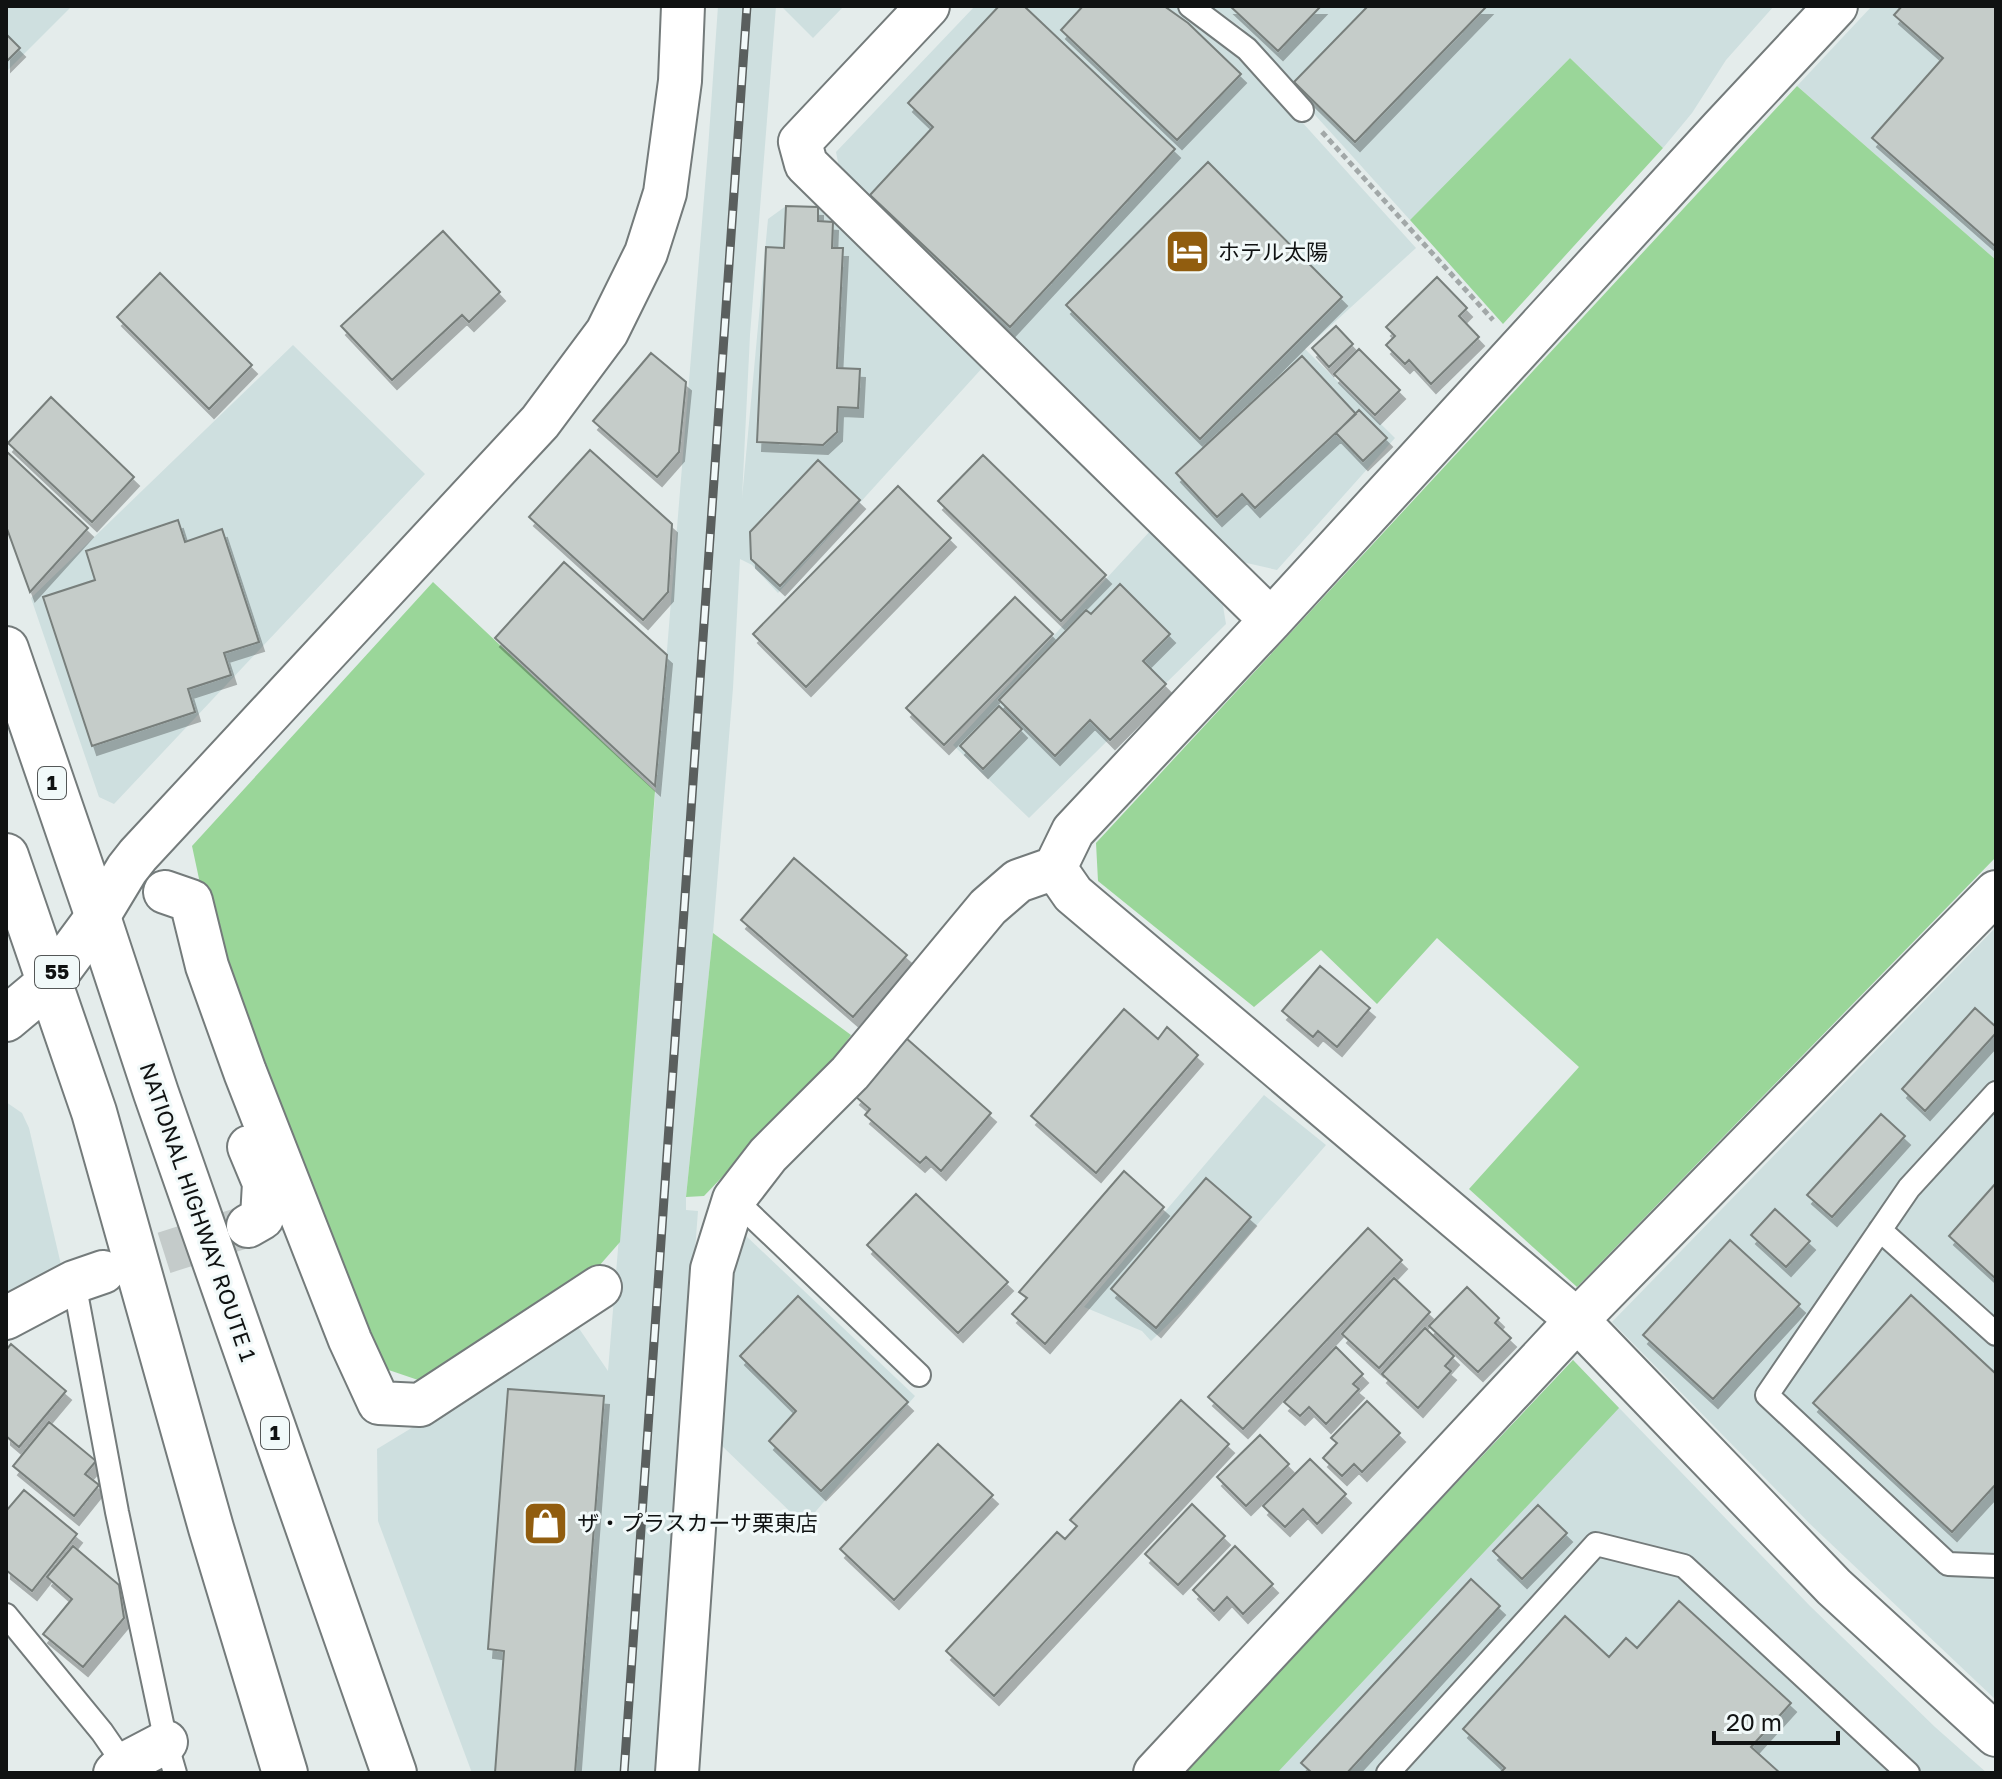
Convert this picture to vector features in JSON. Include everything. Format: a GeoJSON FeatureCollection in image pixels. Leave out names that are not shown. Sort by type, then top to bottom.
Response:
{"type":"FeatureCollection","features":[{"type":"Feature","properties":{"kind":"main road","name":"NATIONAL HIGHWAY ROUTE 1"},"geometry":{"type":"LineString","coordinates":[[6,649],[161,1108],[394,1773]]}},
{"type":"Feature","properties":{"kind":"main road"},"geometry":{"type":"LineString","coordinates":[[6,856],[94,1112],[211,1528],[285,1773]]}},
{"type":"Feature","properties":{"kind":"main road","name":"55"},"geometry":{"type":"LineString","coordinates":[[6,1019],[50,982],[98,917]]}},
{"type":"Feature","properties":{"kind":"street"},"geometry":{"type":"LineString","coordinates":[[98,917],[138,855],[540,422],[607,332],[646,253],[665,193],[680,81],[683,6]]}},
{"type":"Feature","properties":{"kind":"street"},"geometry":{"type":"LineString","coordinates":[[928,6],[800,142],[806,164],[1271,620]]}},
{"type":"Feature","properties":{"kind":"street"},"geometry":{"type":"LineString","coordinates":[[677,1773],[712,1269],[734,1199],[768,1155],[850,1073],[988,907],[1018,881],[1055,868],[1073,831],[1836,6]]}},
{"type":"Feature","properties":{"kind":"street"},"geometry":{"type":"LineString","coordinates":[[138,855],[165,892],[169,930],[194,1013],[264,1183],[262,1218],[248,1226]]}},
{"type":"Feature","properties":{"kind":"street"},"geometry":{"type":"LineString","coordinates":[[1055,868],[1073,894],[1577,1320],[1834,1587],[1996,1735]]}},
{"type":"Feature","properties":{"kind":"street"},"geometry":{"type":"LineString","coordinates":[[165,892],[191,901],[207,966],[245,1072],[350,1340],[379,1403],[420,1405],[600,1287]]}},
{"type":"Feature","properties":{"kind":"street"},"geometry":{"type":"LineString","coordinates":[[1155,1773],[1577,1320],[1996,892]]}},
{"type":"Feature","properties":{"kind":"street"},"geometry":{"type":"LineString","coordinates":[[6,1318],[88,1277]]}},
{"type":"Feature","properties":{"kind":"street"},"geometry":{"type":"LineString","coordinates":[[120,1768],[170,1758]]}},
{"type":"Feature","properties":{"kind":"lane"},"geometry":{"type":"LineString","coordinates":[[1190,6],[1247,49],[1302,110]]}},
{"type":"Feature","properties":{"kind":"lane"},"geometry":{"type":"LineString","coordinates":[[1996,1093],[1909,1188],[1767,1395],[1948,1564],[1996,1566]]}},
{"type":"Feature","properties":{"kind":"lane"},"geometry":{"type":"LineString","coordinates":[[734,1199],[919,1375]]}},
{"type":"Feature","properties":{"kind":"lane"},"geometry":{"type":"LineString","coordinates":[[1880,1230],[1996,1334]]}},
{"type":"Feature","properties":{"kind":"lane"},"geometry":{"type":"LineString","coordinates":[[88,1277],[117,1512],[170,1758]]}},
{"type":"Feature","properties":{"kind":"lane"},"geometry":{"type":"LineString","coordinates":[[1388,1773],[1596,1544],[1684,1566],[1908,1773]]}},
{"type":"Feature","properties":{"kind":"lane"},"geometry":{"type":"LineString","coordinates":[[6,1615],[102,1732],[120,1768]]}},
{"type":"Feature","properties":{"kind":"path"},"geometry":{"type":"LineString","coordinates":[[1302,110],[1520,349]]}},
{"type":"Feature","properties":{"kind":"shaded area"},"geometry":{"type":"Polygon","coordinates":[[[6,6],[72,6],[6,72],[6,6]]]}},
{"type":"Feature","properties":{"kind":"shaded area"},"geometry":{"type":"Polygon","coordinates":[[[718,6],[776,6],[750,335],[742,498],[768,219],[786,206],[818,207],[984,366],[778,593],[752,565],[740,559],[713,933],[686,1197],[686,1210],[698,1211],[655,1773],[472,1773],[378,1521],[377,1449],[578,1327],[608,1371],[718,6]]]}},
{"type":"Feature","properties":{"kind":"shaded area"},"geometry":{"type":"Polygon","coordinates":[[[781,6],[844,6],[813,38],[781,6]]]}},
{"type":"Feature","properties":{"kind":"shaded area"},"geometry":{"type":"Polygon","coordinates":[[[975,6],[1175,6],[1253,68],[1416,248],[1305,349],[1395,438],[1277,570],[1238,561],[839,167],[836,152],[975,6]]]}},
{"type":"Feature","properties":{"kind":"shaded area"},"geometry":{"type":"Polygon","coordinates":[[[1210,6],[1774,6],[1726,60],[1692,113],[1663,148],[1570,58],[1410,220],[1278,74],[1242,28],[1210,6]]]}},
{"type":"Feature","properties":{"kind":"shaded area"},"geometry":{"type":"Polygon","coordinates":[[[1872,6],[1996,6],[1996,260],[1797,86],[1872,6]]]}},
{"type":"Feature","properties":{"kind":"shaded area"},"geometry":{"type":"Polygon","coordinates":[[[293,345],[425,474],[114,804],[99,797],[31,598],[293,345]]]}},
{"type":"Feature","properties":{"kind":"shaded area"},"geometry":{"type":"Polygon","coordinates":[[[1152,529],[1219,594],[1226,624],[1029,818],[953,745],[1152,529]]]}},
{"type":"Feature","properties":{"kind":"shaded area"},"geometry":{"type":"Polygon","coordinates":[[[1996,927],[1996,1700],[1810,1524],[1612,1322],[1996,927]]]}},
{"type":"Feature","properties":{"kind":"shaded area"},"geometry":{"type":"Polygon","coordinates":[[[1264,1095],[1326,1145],[1186,1307],[1151,1341],[1142,1331],[1084,1307],[1264,1095]]]}},
{"type":"Feature","properties":{"kind":"shaded area"},"geometry":{"type":"Polygon","coordinates":[[[6,1102],[22,1113],[29,1128],[62,1269],[6,1304],[6,1102]]]}},
{"type":"Feature","properties":{"kind":"shaded area"},"geometry":{"type":"Polygon","coordinates":[[[744,1234],[915,1396],[804,1525],[721,1445],[732,1267],[744,1234]]]}},
{"type":"Feature","properties":{"kind":"shaded area"},"geometry":{"type":"Polygon","coordinates":[[[1573,1360],[1810,1606],[1987,1773],[1182,1773],[1573,1360]]]}},
{"type":"Feature","properties":{"kind":"green space"},"geometry":{"type":"Polygon","coordinates":[[[1570,58],[1663,148],[1503,324],[1410,220],[1570,58]]]}},
{"type":"Feature","properties":{"kind":"green space"},"geometry":{"type":"Polygon","coordinates":[[[1797,86],[1996,260],[1996,857],[1577,1287],[1469,1189],[1579,1067],[1437,938],[1377,1004],[1321,950],[1254,1007],[1098,881],[1096,843],[1797,86]]]}},
{"type":"Feature","properties":{"kind":"green space"},"geometry":{"type":"Polygon","coordinates":[[[433,582],[655,791],[620,1242],[592,1274],[421,1381],[374,1365],[217,963],[192,846],[433,582]]]}},
{"type":"Feature","properties":{"kind":"green space"},"geometry":{"type":"Polygon","coordinates":[[[713,933],[851,1035],[834,1060],[704,1196],[686,1197],[713,933]]]}},
{"type":"Feature","properties":{"kind":"green space"},"geometry":{"type":"Polygon","coordinates":[[[1573,1360],[1619,1408],[1277,1773],[1182,1773],[1573,1360]]]}},
{"type":"Feature","properties":{"kind":"building"},"geometry":{"type":"Polygon","coordinates":[[[999,6],[1024,6],[1175,149],[1010,327],[870,195],[933,127],[908,103],[999,6]]]}},
{"type":"Feature","properties":{"kind":"building"},"geometry":{"type":"Polygon","coordinates":[[[1083,6],[1164,6],[1188,23],[1241,74],[1177,140],[1061,30],[1083,6]]]}},
{"type":"Feature","properties":{"kind":"building"},"geometry":{"type":"Polygon","coordinates":[[[1230,6],[1321,6],[1278,51],[1230,6]]]}},
{"type":"Feature","properties":{"kind":"building"},"geometry":{"type":"Polygon","coordinates":[[[1368,6],[1487,6],[1355,142],[1294,82],[1368,6]]]}},
{"type":"Feature","properties":{"kind":"building"},"geometry":{"type":"Polygon","coordinates":[[[1902,6],[1996,6],[1996,247],[1872,138],[1943,58],[1894,15],[1902,6]]]}},
{"type":"Feature","properties":{"kind":"building"},"geometry":{"type":"Polygon","coordinates":[[[6,34],[20,48],[6,62],[6,34]]]}},
{"type":"Feature","properties":{"kind":"building"},"geometry":{"type":"Polygon","coordinates":[[[1208,162],[1342,297],[1200,439],[1066,305],[1208,162]]]}},
{"type":"Feature","properties":{"kind":"building"},"geometry":{"type":"Polygon","coordinates":[[[786,206],[818,207],[818,221],[833,222],[832,248],[843,248],[837,368],[860,369],[858,408],[838,407],[837,432],[823,445],[757,442],[766,247],[784,248],[786,206]]]}},
{"type":"Feature","properties":{"kind":"building"},"geometry":{"type":"Polygon","coordinates":[[[443,231],[500,292],[469,322],[462,315],[392,380],[341,326],[443,231]]]}},
{"type":"Feature","properties":{"kind":"building"},"geometry":{"type":"Polygon","coordinates":[[[160,273],[252,365],[209,409],[117,317],[160,273]]]}},
{"type":"Feature","properties":{"kind":"building"},"geometry":{"type":"Polygon","coordinates":[[[1437,277],[1467,308],[1459,316],[1479,337],[1431,384],[1409,360],[1405,364],[1386,345],[1395,336],[1386,327],[1437,277]]]}},
{"type":"Feature","properties":{"kind":"building"},"geometry":{"type":"Polygon","coordinates":[[[1336,326],[1353,344],[1329,367],[1312,348],[1336,326]]]}},
{"type":"Feature","properties":{"kind":"building"},"geometry":{"type":"Polygon","coordinates":[[[1359,349],[1400,390],[1375,415],[1334,374],[1359,349]]]}},
{"type":"Feature","properties":{"kind":"building"},"geometry":{"type":"Polygon","coordinates":[[[651,353],[686,382],[679,452],[657,477],[593,421],[651,353]]]}},
{"type":"Feature","properties":{"kind":"building"},"geometry":{"type":"Polygon","coordinates":[[[1302,356],[1356,414],[1255,508],[1242,494],[1217,517],[1176,473],[1302,356]]]}},
{"type":"Feature","properties":{"kind":"building"},"geometry":{"type":"Polygon","coordinates":[[[51,397],[134,477],[92,522],[8,443],[51,397]]]}},
{"type":"Feature","properties":{"kind":"building"},"geometry":{"type":"Polygon","coordinates":[[[1359,410],[1387,438],[1363,461],[1336,433],[1359,410]]]}},
{"type":"Feature","properties":{"kind":"building"},"geometry":{"type":"Polygon","coordinates":[[[590,450],[672,524],[668,592],[643,620],[529,517],[590,450]]]}},
{"type":"Feature","properties":{"kind":"building"},"geometry":{"type":"Polygon","coordinates":[[[6,451],[88,528],[30,592],[6,526],[6,451]]]}},
{"type":"Feature","properties":{"kind":"building"},"geometry":{"type":"Polygon","coordinates":[[[983,455],[1106,575],[1061,621],[938,501],[983,455]]]}},
{"type":"Feature","properties":{"kind":"building"},"geometry":{"type":"Polygon","coordinates":[[[818,460],[860,500],[780,586],[751,559],[750,532],[818,460]]]}},
{"type":"Feature","properties":{"kind":"building"},"geometry":{"type":"Polygon","coordinates":[[[898,486],[951,538],[806,687],[753,634],[898,486]]]}},
{"type":"Feature","properties":{"kind":"building"},"geometry":{"type":"Polygon","coordinates":[[[178,520],[185,542],[222,529],[259,642],[224,653],[231,675],[188,689],[195,712],[92,746],[43,597],[95,580],[86,551],[178,520]]]}},
{"type":"Feature","properties":{"kind":"building"},"geometry":{"type":"Polygon","coordinates":[[[564,562],[667,655],[655,786],[495,638],[564,562]]]}},
{"type":"Feature","properties":{"kind":"building"},"geometry":{"type":"Polygon","coordinates":[[[1120,584],[1170,634],[1143,661],[1166,684],[1110,740],[1090,720],[1055,756],[999,700],[1086,610],[1091,614],[1120,584]]]}},
{"type":"Feature","properties":{"kind":"building"},"geometry":{"type":"Polygon","coordinates":[[[1015,597],[1053,634],[944,745],[906,708],[1015,597]]]}},
{"type":"Feature","properties":{"kind":"building"},"geometry":{"type":"Polygon","coordinates":[[[999,706],[1022,729],[983,769],[960,746],[999,706]]]}},
{"type":"Feature","properties":{"kind":"building"},"geometry":{"type":"Polygon","coordinates":[[[794,858],[907,955],[853,1017],[741,920],[794,858]]]}},
{"type":"Feature","properties":{"kind":"building"},"geometry":{"type":"Polygon","coordinates":[[[1320,966],[1370,1008],[1337,1047],[1318,1031],[1313,1037],[1282,1011],[1320,966]]]}},
{"type":"Feature","properties":{"kind":"building"},"geometry":{"type":"Polygon","coordinates":[[[1975,1008],[1996,1027],[1996,1033],[1925,1111],[1902,1089],[1975,1008]]]}},
{"type":"Feature","properties":{"kind":"building"},"geometry":{"type":"Polygon","coordinates":[[[1124,1009],[1158,1039],[1167,1027],[1198,1055],[1096,1173],[1031,1116],[1124,1009]]]}},
{"type":"Feature","properties":{"kind":"building"},"geometry":{"type":"Polygon","coordinates":[[[906,1038],[991,1113],[941,1171],[926,1157],[920,1163],[865,1115],[870,1109],[855,1096],[906,1038]]]}},
{"type":"Feature","properties":{"kind":"building"},"geometry":{"type":"Polygon","coordinates":[[[1881,1114],[1905,1136],[1832,1217],[1807,1195],[1881,1114]]]}},
{"type":"Feature","properties":{"kind":"building"},"geometry":{"type":"Polygon","coordinates":[[[1124,1171],[1164,1207],[1045,1344],[1012,1314],[1027,1298],[1019,1292],[1124,1171]]]}},
{"type":"Feature","properties":{"kind":"building"},"geometry":{"type":"Polygon","coordinates":[[[1206,1178],[1251,1217],[1156,1328],[1111,1289],[1206,1178]]]}},
{"type":"Feature","properties":{"kind":"building"},"geometry":{"type":"Polygon","coordinates":[[[1996,1183],[1996,1279],[1949,1236],[1996,1183]]]}},
{"type":"Feature","properties":{"kind":"building"},"geometry":{"type":"Polygon","coordinates":[[[916,1194],[1008,1282],[958,1333],[867,1245],[916,1194]]]}},
{"type":"Feature","properties":{"kind":"building"},"geometry":{"type":"Polygon","coordinates":[[[1775,1209],[1810,1241],[1786,1267],[1751,1235],[1775,1209]]]}},
{"type":"Feature","properties":{"kind":"building"},"geometry":{"type":"Polygon","coordinates":[[[1368,1228],[1402,1260],[1243,1429],[1208,1397],[1368,1228]]]}},
{"type":"Feature","properties":{"kind":"building"},"geometry":{"type":"Polygon","coordinates":[[[1730,1240],[1800,1304],[1713,1399],[1643,1335],[1730,1240]]]}},
{"type":"Feature","properties":{"kind":"building"},"geometry":{"type":"Polygon","coordinates":[[[1394,1278],[1430,1312],[1379,1368],[1342,1334],[1394,1278]]]}},
{"type":"Feature","properties":{"kind":"building"},"geometry":{"type":"Polygon","coordinates":[[[1467,1287],[1499,1318],[1495,1323],[1511,1338],[1478,1372],[1429,1326],[1467,1287]]]}},
{"type":"Feature","properties":{"kind":"building"},"geometry":{"type":"Polygon","coordinates":[[[1911,1295],[1996,1374],[1996,1484],[1952,1532],[1813,1403],[1911,1295]]]}},
{"type":"Feature","properties":{"kind":"building"},"geometry":{"type":"Polygon","coordinates":[[[798,1296],[908,1402],[821,1491],[769,1441],[796,1411],[740,1356],[798,1296]]]}},
{"type":"Feature","properties":{"kind":"building"},"geometry":{"type":"Polygon","coordinates":[[[1425,1328],[1454,1356],[1445,1366],[1451,1371],[1418,1408],[1382,1374],[1425,1328]]]}},
{"type":"Feature","properties":{"kind":"building"},"geometry":{"type":"Polygon","coordinates":[[[11,1344],[66,1391],[19,1447],[6,1436],[6,1350],[11,1344]]]}},
{"type":"Feature","properties":{"kind":"building"},"geometry":{"type":"Polygon","coordinates":[[[1336,1347],[1363,1374],[1353,1384],[1359,1389],[1326,1424],[1309,1407],[1300,1416],[1284,1402],[1336,1347]]]}},
{"type":"Feature","properties":{"kind":"building","name":"ザ・プラスカーサ栗東店"},"geometry":{"type":"Polygon","coordinates":[[[508,1389],[604,1396],[575,1773],[495,1773],[504,1651],[488,1649],[508,1389]]]}},
{"type":"Feature","properties":{"kind":"building"},"geometry":{"type":"Polygon","coordinates":[[[1181,1400],[1229,1444],[994,1696],[946,1651],[1057,1532],[1065,1539],[1077,1526],[1070,1520],[1181,1400]]]}},
{"type":"Feature","properties":{"kind":"building"},"geometry":{"type":"Polygon","coordinates":[[[1367,1401],[1400,1433],[1362,1472],[1354,1464],[1342,1476],[1323,1458],[1337,1443],[1331,1438],[1367,1401]]]}},
{"type":"Feature","properties":{"kind":"building"},"geometry":{"type":"Polygon","coordinates":[[[49,1422],[96,1461],[85,1474],[99,1485],[74,1516],[13,1466],[49,1422]]]}},
{"type":"Feature","properties":{"kind":"building"},"geometry":{"type":"Polygon","coordinates":[[[1260,1435],[1289,1464],[1246,1506],[1217,1477],[1260,1435]]]}},
{"type":"Feature","properties":{"kind":"building"},"geometry":{"type":"Polygon","coordinates":[[[938,1444],[993,1495],[894,1600],[840,1549],[938,1444]]]}},
{"type":"Feature","properties":{"kind":"building"},"geometry":{"type":"Polygon","coordinates":[[[1310,1459],[1346,1494],[1317,1524],[1303,1509],[1285,1527],[1263,1506],[1310,1459]]]}},
{"type":"Feature","properties":{"kind":"building"},"geometry":{"type":"Polygon","coordinates":[[[24,1490],[77,1534],[32,1591],[6,1570],[6,1511],[24,1490]]]}},
{"type":"Feature","properties":{"kind":"building"},"geometry":{"type":"Polygon","coordinates":[[[1192,1504],[1225,1536],[1178,1585],[1145,1554],[1192,1504]]]}},
{"type":"Feature","properties":{"kind":"building"},"geometry":{"type":"Polygon","coordinates":[[[1538,1505],[1567,1533],[1522,1579],[1493,1551],[1538,1505]]]}},
{"type":"Feature","properties":{"kind":"building"},"geometry":{"type":"Polygon","coordinates":[[[73,1546],[119,1585],[124,1618],[83,1667],[43,1634],[72,1599],[47,1577],[73,1546]]]}},
{"type":"Feature","properties":{"kind":"building"},"geometry":{"type":"Polygon","coordinates":[[[1235,1546],[1273,1584],[1243,1614],[1227,1597],[1214,1611],[1193,1590],[1235,1546]]]}},
{"type":"Feature","properties":{"kind":"building"},"geometry":{"type":"Polygon","coordinates":[[[1471,1579],[1500,1606],[1347,1773],[1312,1773],[1301,1763],[1471,1579]]]}},
{"type":"Feature","properties":{"kind":"building"},"geometry":{"type":"Polygon","coordinates":[[[1679,1601],[1791,1703],[1751,1747],[1780,1773],[1500,1773],[1505,1768],[1463,1729],[1565,1616],[1609,1657],[1626,1638],[1637,1648],[1679,1601]]]}},
{"type":"Feature","properties":{"kind":"tunnel"},"geometry":{"type":"LineString","coordinates":[[104,1272],[239,1229]]}},
{"type":"Feature","properties":{"kind":"railway"},"geometry":{"type":"LineString","coordinates":[[624,1773],[747,6]]}},
{"type":"Feature","properties":{"kind":"place","name":"ホテル太陽"},"geometry":{"type":"Point","coordinates":[1187,252]}},
{"type":"Feature","properties":{"kind":"place","name":"ザ・プラスカーサ栗東店"},"geometry":{"type":"Point","coordinates":[546,1523]}}]}
